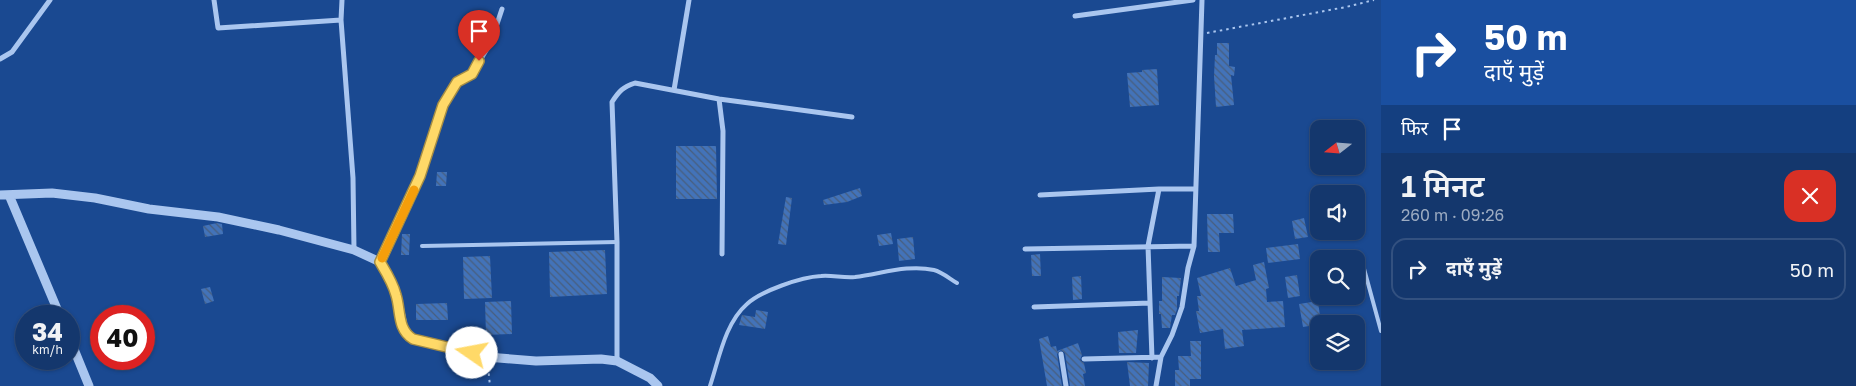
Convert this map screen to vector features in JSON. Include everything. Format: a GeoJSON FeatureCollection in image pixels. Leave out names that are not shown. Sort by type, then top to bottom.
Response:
{"type":"FeatureCollection","features":[{"type":"Feature","properties":{"kind":"street"},"geometry":{"type":"LineString","coordinates":[[0,59],[12,52],[50,0]]}},
{"type":"Feature","properties":{"kind":"street"},"geometry":{"type":"LineString","coordinates":[[214,0],[218,28],[342,20]]}},
{"type":"Feature","properties":{"kind":"street"},"geometry":{"type":"LineString","coordinates":[[342,0],[353,178],[354,250]]}},
{"type":"Feature","properties":{"kind":"street"},"geometry":{"type":"LineString","coordinates":[[674,90],[689,0]]}},
{"type":"Feature","properties":{"kind":"street"},"geometry":{"type":"LineString","coordinates":[[1075,16],[1193,0]]}},
{"type":"Feature","properties":{"kind":"street"},"geometry":{"type":"LineString","coordinates":[[1156,386],[1161,357],[1172,335],[1182,307],[1188,268],[1194,246],[1202,0]]}},
{"type":"Feature","properties":{"kind":"street"},"geometry":{"type":"LineString","coordinates":[[380,262],[420,176],[443,105],[457,82],[472,74],[491,42],[502,9]]}},
{"type":"Feature","properties":{"kind":"street"},"geometry":{"type":"LineString","coordinates":[[617,361],[618,242],[612,102],[619,91],[625,86],[636,83],[719,99],[852,117]]}},
{"type":"Feature","properties":{"kind":"street"},"geometry":{"type":"LineString","coordinates":[[719,99],[723,131],[722,254]]}},
{"type":"Feature","properties":{"kind":"street"},"geometry":{"type":"LineString","coordinates":[[1152,358],[1148,246],[1159,189]]}},
{"type":"Feature","properties":{"kind":"street"},"geometry":{"type":"LineString","coordinates":[[1040,194],[1195,189]]}},
{"type":"Feature","properties":{"kind":"street"},"geometry":{"type":"LineString","coordinates":[[55,305],[5,195],[52,193],[95,198],[149,209],[218,217],[354,250],[380,262],[397,296],[401,321],[407,335],[413,339],[487,357],[536,361],[601,359],[617,361],[650,378],[658,386]]}},
{"type":"Feature","properties":{"kind":"street"},"geometry":{"type":"LineString","coordinates":[[1025,249],[1194,246]]}},
{"type":"Feature","properties":{"kind":"street"},"geometry":{"type":"LineString","coordinates":[[1034,306],[1150,303]]}},
{"type":"Feature","properties":{"kind":"street"},"geometry":{"type":"LineString","coordinates":[[1061,354],[1066,386]]}},
{"type":"Feature","properties":{"kind":"street"},"geometry":{"type":"LineString","coordinates":[[1084,359],[1161,357]]}},
{"type":"Feature","properties":{"kind":"street"},"geometry":{"type":"LineString","coordinates":[[80,364],[89,386]]}},
{"type":"Feature","properties":{"kind":"lane"},"geometry":{"type":"LineString","coordinates":[[422,246],[618,242]]}},
{"type":"Feature","properties":{"kind":"lane"},"geometry":{"type":"LineString","coordinates":[[710,386],[722,343],[746,304],[761,293],[791,282],[819,276],[853,277],[911,268],[935,270],[957,282]]}},
{"type":"Feature","properties":{"kind":"lane"},"geometry":{"type":"LineString","coordinates":[[1365,272],[1381,332]]}},
{"type":"Feature","properties":{"kind":"path"},"geometry":{"type":"LineString","coordinates":[[1200,34],[1346,7],[1374,0]]}},
{"type":"Feature","properties":{"kind":"path"},"geometry":{"type":"LineString","coordinates":[[487,357],[490,386]]}},
{"type":"Feature","properties":{"kind":"building"},"geometry":{"type":"Polygon","coordinates":[[[1217,43],[1229,43],[1229,66],[1235,67],[1234,76],[1231,75],[1234,105],[1216,107],[1214,76],[1217,43]]]}},
{"type":"Feature","properties":{"kind":"building"},"geometry":{"type":"Polygon","coordinates":[[[1157,69],[1159,105],[1130,107],[1127,73],[1157,69]]]}},
{"type":"Feature","properties":{"kind":"building"},"geometry":{"type":"Polygon","coordinates":[[[676,146],[716,146],[717,199],[676,199],[676,146]]]}},
{"type":"Feature","properties":{"kind":"building"},"geometry":{"type":"Polygon","coordinates":[[[437,172],[447,172],[446,186],[436,186],[437,172]]]}},
{"type":"Feature","properties":{"kind":"building"},"geometry":{"type":"Polygon","coordinates":[[[860,188],[862,196],[847,202],[824,205],[823,200],[860,188]]]}},
{"type":"Feature","properties":{"kind":"building"},"geometry":{"type":"Polygon","coordinates":[[[786,197],[792,198],[786,245],[778,244],[786,197]]]}},
{"type":"Feature","properties":{"kind":"building"},"geometry":{"type":"Polygon","coordinates":[[[1207,214],[1233,214],[1234,233],[1219,233],[1220,252],[1208,252],[1207,214]]]}},
{"type":"Feature","properties":{"kind":"building"},"geometry":{"type":"Polygon","coordinates":[[[1304,218],[1308,237],[1295,239],[1292,221],[1304,218]]]}},
{"type":"Feature","properties":{"kind":"building"},"geometry":{"type":"Polygon","coordinates":[[[217,223],[222,224],[223,234],[205,237],[203,226],[217,223]]]}},
{"type":"Feature","properties":{"kind":"building"},"geometry":{"type":"Polygon","coordinates":[[[891,233],[893,244],[879,246],[877,235],[891,233]]]}},
{"type":"Feature","properties":{"kind":"building"},"geometry":{"type":"Polygon","coordinates":[[[402,234],[410,234],[409,255],[401,255],[402,234]]]}},
{"type":"Feature","properties":{"kind":"building"},"geometry":{"type":"Polygon","coordinates":[[[913,237],[915,259],[899,261],[897,239],[913,237]]]}},
{"type":"Feature","properties":{"kind":"building"},"geometry":{"type":"Polygon","coordinates":[[[1298,244],[1300,259],[1268,263],[1266,248],[1298,244]]]}},
{"type":"Feature","properties":{"kind":"building"},"geometry":{"type":"Polygon","coordinates":[[[605,250],[607,294],[550,297],[549,252],[605,250]]]}},
{"type":"Feature","properties":{"kind":"building"},"geometry":{"type":"Polygon","coordinates":[[[1040,254],[1041,276],[1032,276],[1031,255],[1040,254]]]}},
{"type":"Feature","properties":{"kind":"building"},"geometry":{"type":"Polygon","coordinates":[[[490,256],[492,298],[464,299],[463,257],[490,256]]]}},
{"type":"Feature","properties":{"kind":"building"},"geometry":{"type":"Polygon","coordinates":[[[1264,262],[1269,288],[1266,289],[1267,302],[1283,301],[1285,327],[1242,330],[1244,346],[1225,349],[1223,329],[1200,333],[1196,311],[1199,311],[1197,296],[1201,296],[1197,278],[1230,268],[1236,286],[1256,280],[1253,265],[1264,262]]]}},
{"type":"Feature","properties":{"kind":"building"},"geometry":{"type":"Polygon","coordinates":[[[1297,275],[1300,296],[1288,298],[1285,277],[1297,275]]]}},
{"type":"Feature","properties":{"kind":"building"},"geometry":{"type":"Polygon","coordinates":[[[1081,276],[1082,299],[1073,300],[1072,277],[1081,276]]]}},
{"type":"Feature","properties":{"kind":"building"},"geometry":{"type":"Polygon","coordinates":[[[1162,277],[1181,278],[1179,296],[1177,296],[1177,309],[1175,315],[1172,315],[1170,328],[1162,328],[1161,314],[1159,314],[1159,301],[1162,301],[1162,277]]]}},
{"type":"Feature","properties":{"kind":"building"},"geometry":{"type":"Polygon","coordinates":[[[210,287],[214,301],[205,304],[201,289],[210,287]]]}},
{"type":"Feature","properties":{"kind":"building"},"geometry":{"type":"Polygon","coordinates":[[[511,301],[512,334],[486,335],[485,302],[511,301]]]}},
{"type":"Feature","properties":{"kind":"building"},"geometry":{"type":"Polygon","coordinates":[[[1310,302],[1310,305],[1319,305],[1320,315],[1310,315],[1310,326],[1303,327],[1299,304],[1310,302]]]}},
{"type":"Feature","properties":{"kind":"building"},"geometry":{"type":"Polygon","coordinates":[[[447,303],[448,320],[416,320],[416,304],[447,303]]]}},
{"type":"Feature","properties":{"kind":"building"},"geometry":{"type":"Polygon","coordinates":[[[756,310],[768,312],[765,329],[739,325],[742,315],[755,317],[756,310]]]}},
{"type":"Feature","properties":{"kind":"building"},"geometry":{"type":"Polygon","coordinates":[[[1138,330],[1136,353],[1119,353],[1118,332],[1138,330]]]}},
{"type":"Feature","properties":{"kind":"building"},"geometry":{"type":"Polygon","coordinates":[[[1048,336],[1051,347],[1056,346],[1057,351],[1078,343],[1082,355],[1080,360],[1084,363],[1086,373],[1083,374],[1085,386],[1070,386],[1065,353],[1061,350],[1057,354],[1062,386],[1047,386],[1039,339],[1048,336]]]}},
{"type":"Feature","properties":{"kind":"building"},"geometry":{"type":"Polygon","coordinates":[[[1190,341],[1201,341],[1201,379],[1190,379],[1190,386],[1175,386],[1175,370],[1179,370],[1178,356],[1191,356],[1190,341]]]}},
{"type":"Feature","properties":{"kind":"building"},"geometry":{"type":"Polygon","coordinates":[[[1127,362],[1149,363],[1148,386],[1130,386],[1127,362]]]}},
{"type":"Feature","properties":{"kind":"slow traffic"},"geometry":{"type":"LineString","coordinates":[[382,258],[414,190]]}},
{"type":"Feature","properties":{"kind":"route"},"geometry":{"type":"LineString","coordinates":[[472,353],[438,346],[413,339],[407,335],[401,321],[397,296],[380,262],[420,176],[443,105],[457,82],[472,74],[479,61]]}}]}
